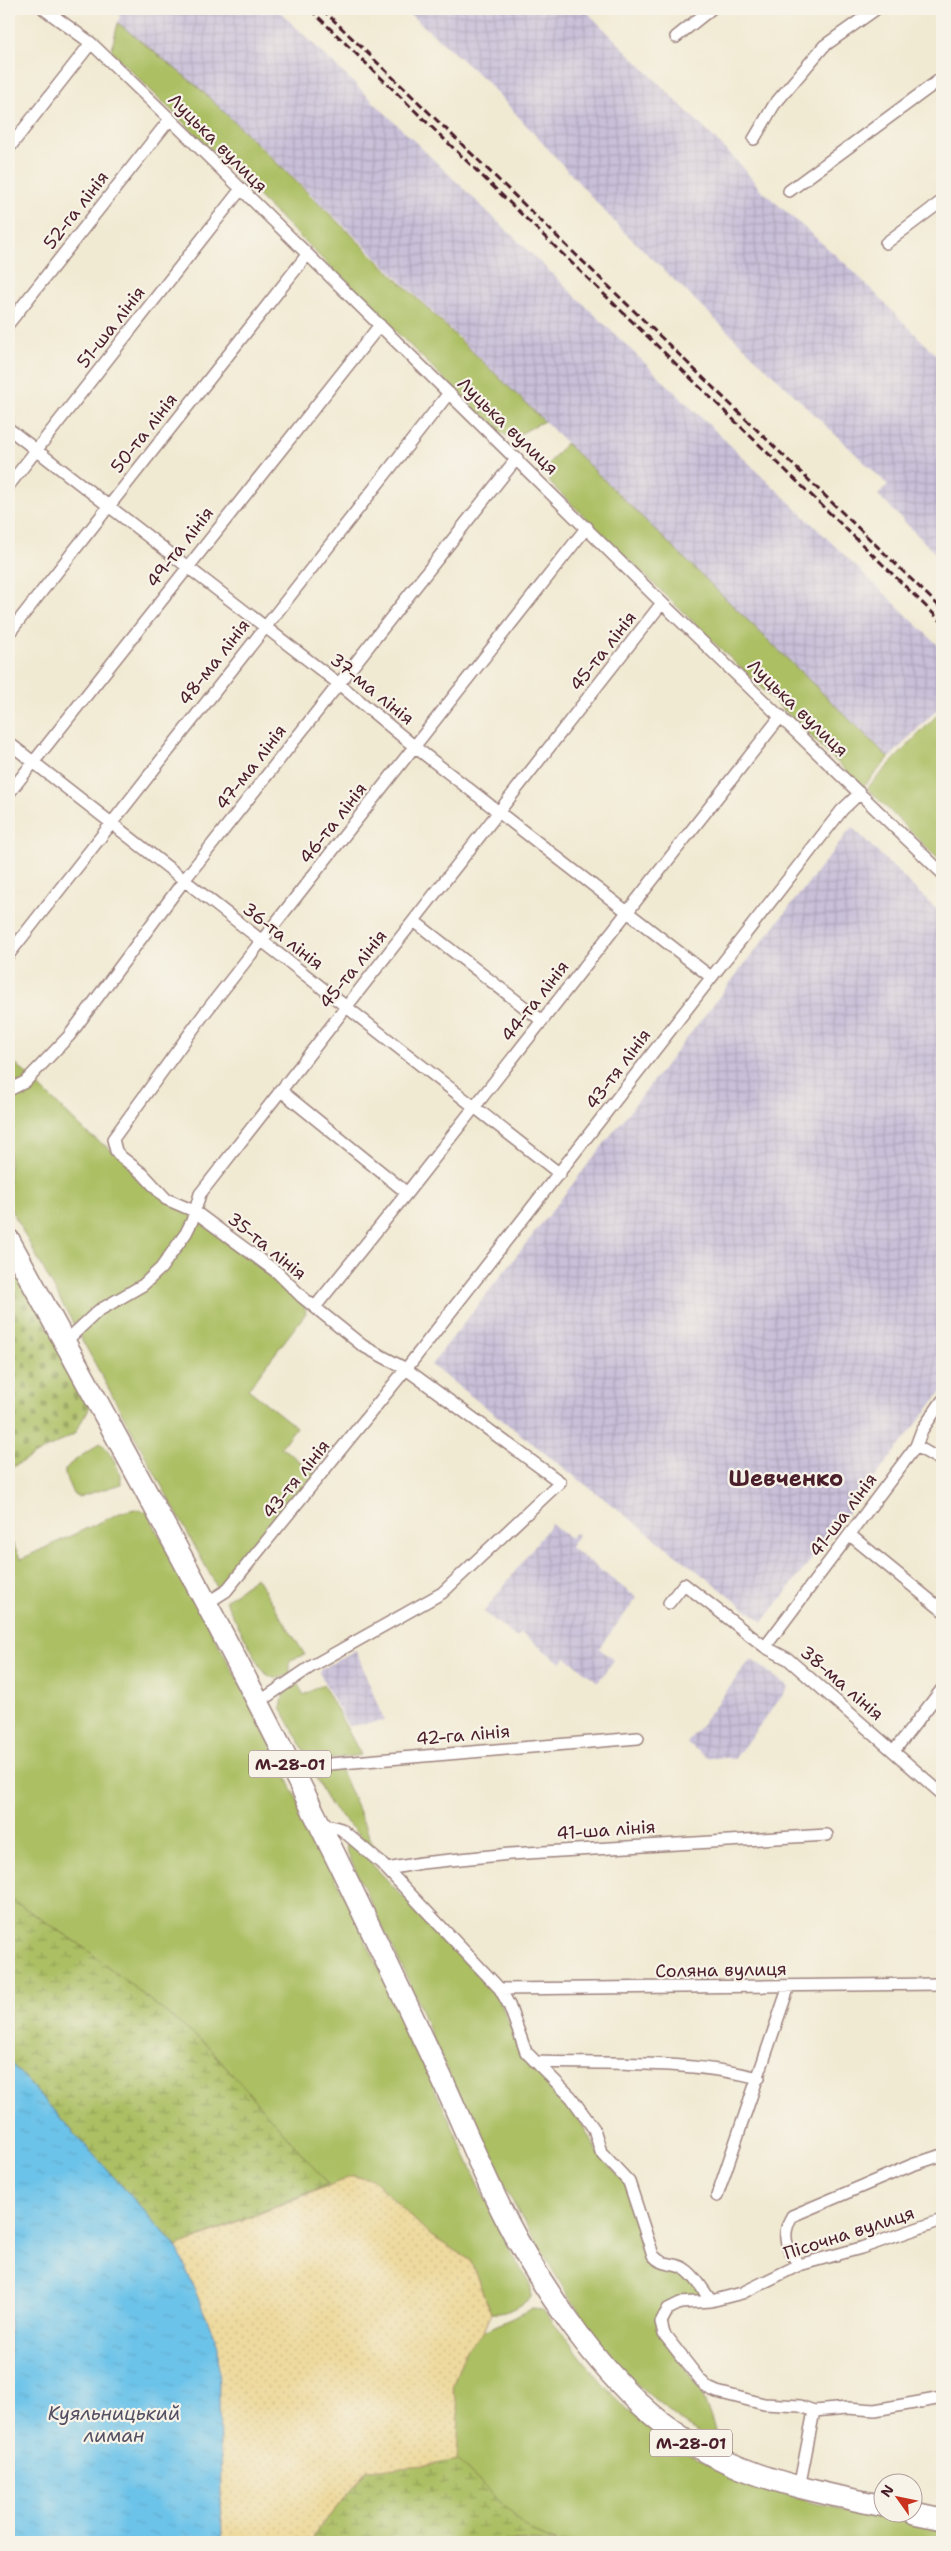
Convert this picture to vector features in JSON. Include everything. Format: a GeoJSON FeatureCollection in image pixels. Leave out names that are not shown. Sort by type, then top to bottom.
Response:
{"type":"FeatureCollection","features":[{"type":"Feature","properties":{"kind":"highway","name":"М-28-01"},"geometry":{"type":"LineString","coordinates":[[9,1240],[259,1702],[320,1824],[507,2220],[558,2303],[594,2353],[624,2388],[676,2434],[731,2466],[800,2488],[874,2504]]}},
{"type":"Feature","properties":{"kind":"highway"},"geometry":{"type":"LineString","coordinates":[[924,2515],[942,2519]]}},
{"type":"Feature","properties":{"kind":"street","name":"Луцька вулиця"},"geometry":{"type":"LineString","coordinates":[[44,9],[91,43],[170,119],[307,255],[517,458],[662,603],[942,873]]}},
{"type":"Feature","properties":{"kind":"street"},"geometry":{"type":"LineString","coordinates":[[676,37],[711,9]]}},
{"type":"Feature","properties":{"kind":"street"},"geometry":{"type":"LineString","coordinates":[[754,139],[774,105],[824,46],[876,9]]}},
{"type":"Feature","properties":{"kind":"street"},"geometry":{"type":"LineString","coordinates":[[9,148],[91,43]]}},
{"type":"Feature","properties":{"kind":"street"},"geometry":{"type":"LineString","coordinates":[[789,191],[942,78]]}},
{"type":"Feature","properties":{"kind":"street","name":"52-га лінія"},"geometry":{"type":"LineString","coordinates":[[9,323],[170,119]]}},
{"type":"Feature","properties":{"kind":"street","name":"51-ша лінія"},"geometry":{"type":"LineString","coordinates":[[9,485],[241,190]]}},
{"type":"Feature","properties":{"kind":"street"},"geometry":{"type":"LineString","coordinates":[[886,243],[942,201]]}},
{"type":"Feature","properties":{"kind":"street","name":"50-та лінія"},"geometry":{"type":"LineString","coordinates":[[9,633],[307,255]]}},
{"type":"Feature","properties":{"kind":"street","name":"49-та лінія"},"geometry":{"type":"LineString","coordinates":[[9,793],[380,325]]}},
{"type":"Feature","properties":{"kind":"street","name":"48-ма лінія"},"geometry":{"type":"LineString","coordinates":[[9,954],[449,393]]}},
{"type":"Feature","properties":{"kind":"street","name":"37-ма лінія"},"geometry":{"type":"LineString","coordinates":[[9,430],[186,568],[265,626],[415,747],[711,977]]}},
{"type":"Feature","properties":{"kind":"street","name":"47-ма лінія"},"geometry":{"type":"LineString","coordinates":[[9,1090],[25,1082],[69,1036],[186,880],[517,458]]}},
{"type":"Feature","properties":{"kind":"street","name":"46-та лінія"},"geometry":{"type":"LineString","coordinates":[[114,1144],[116,1132],[204,1014],[587,527]]}},
{"type":"Feature","properties":{"kind":"street","name":"45-та лінія"},"geometry":{"type":"LineString","coordinates":[[65,1342],[98,1311],[143,1286],[161,1268],[186,1233],[200,1194],[662,603]]}},
{"type":"Feature","properties":{"kind":"street","name":"44-та лінія"},"geometry":{"type":"LineString","coordinates":[[315,1307],[407,1193],[781,716]]}},
{"type":"Feature","properties":{"kind":"street","name":"36-та лінія"},"geometry":{"type":"LineString","coordinates":[[9,743],[560,1174]]}},
{"type":"Feature","properties":{"kind":"street","name":"43-тя лінія"},"geometry":{"type":"LineString","coordinates":[[206,1604],[226,1591],[249,1565],[560,1174],[842,810],[860,793]]}},
{"type":"Feature","properties":{"kind":"street"},"geometry":{"type":"LineString","coordinates":[[414,922],[541,1020]]}},
{"type":"Feature","properties":{"kind":"street"},"geometry":{"type":"LineString","coordinates":[[280,1090],[407,1193]]}},
{"type":"Feature","properties":{"kind":"street","name":"35-та лінія"},"geometry":{"type":"LineString","coordinates":[[114,1144],[120,1156],[142,1174],[157,1192],[166,1199],[194,1211],[278,1273],[362,1346],[406,1369]]}},
{"type":"Feature","properties":{"kind":"street"},"geometry":{"type":"LineString","coordinates":[[259,1702],[312,1666],[442,1593],[560,1482],[406,1369]]}},
{"type":"Feature","properties":{"kind":"street","name":"41-ша лінія"},"geometry":{"type":"LineString","coordinates":[[765,1647],[916,1446],[922,1430],[942,1401]]}},
{"type":"Feature","properties":{"kind":"street"},"geometry":{"type":"LineString","coordinates":[[916,1446],[942,1461]]}},
{"type":"Feature","properties":{"kind":"street"},"geometry":{"type":"LineString","coordinates":[[850,1534],[942,1610]]}},
{"type":"Feature","properties":{"kind":"street","name":"38-ма лінія"},"geometry":{"type":"LineString","coordinates":[[669,1603],[684,1584],[765,1647],[788,1659],[942,1794]]}},
{"type":"Feature","properties":{"kind":"street"},"geometry":{"type":"LineString","coordinates":[[894,1751],[942,1689]]}},
{"type":"Feature","properties":{"kind":"street","name":"42-га лінія"},"geometry":{"type":"LineString","coordinates":[[290,1764],[318,1765],[638,1738]]}},
{"type":"Feature","properties":{"kind":"street"},"geometry":{"type":"LineString","coordinates":[[320,1824],[341,1829],[387,1869],[500,1989],[509,2005],[526,2052],[571,2097],[594,2130],[601,2152],[629,2182],[653,2255],[659,2262],[681,2267],[691,2274],[711,2301]]}},
{"type":"Feature","properties":{"kind":"street","name":"41-ша лінія"},"geometry":{"type":"LineString","coordinates":[[387,1869],[421,1863],[510,1854],[827,1835]]}},
{"type":"Feature","properties":{"kind":"street","name":"Соляна вулиця"},"geometry":{"type":"LineString","coordinates":[[500,1989],[942,1984]]}},
{"type":"Feature","properties":{"kind":"street"},"geometry":{"type":"LineString","coordinates":[[717,2196],[790,1986]]}},
{"type":"Feature","properties":{"kind":"street"},"geometry":{"type":"LineString","coordinates":[[535,2062],[682,2066],[724,2070],[759,2078]]}},
{"type":"Feature","properties":{"kind":"street"},"geometry":{"type":"LineString","coordinates":[[799,2266],[785,2242],[786,2226],[792,2216],[912,2164],[942,2155]]}},
{"type":"Feature","properties":{"kind":"street","name":"Пісочна вулиця"},"geometry":{"type":"LineString","coordinates":[[814,2411],[800,2406],[764,2404],[708,2388],[664,2334],[661,2322],[663,2315],[674,2306],[711,2301],[742,2293],[799,2266],[861,2248],[942,2220]]}},
{"type":"Feature","properties":{"kind":"street"},"geometry":{"type":"LineString","coordinates":[[800,2488],[814,2411],[847,2408],[875,2410],[942,2398]]}},
{"type":"Feature","properties":{"kind":"shaded area"},"geometry":{"type":"Polygon","coordinates":[[[107,9],[277,9],[942,649],[942,704],[889,758],[362,243],[198,87],[118,23],[120,15],[107,9]]]}},
{"type":"Feature","properties":{"kind":"shaded area"},"geometry":{"type":"Polygon","coordinates":[[[404,9],[584,9],[741,165],[760,189],[848,266],[942,361],[942,560],[878,495],[888,485],[620,228],[485,80],[404,9]]]}},
{"type":"Feature","properties":{"kind":"shaded area"},"geometry":{"type":"Polygon","coordinates":[[[852,827],[942,915],[942,1391],[763,1622],[431,1365],[852,827]]]}},
{"type":"Feature","properties":{"kind":"shaded area"},"geometry":{"type":"Polygon","coordinates":[[[551,1524],[570,1538],[575,1533],[578,1535],[570,1547],[637,1598],[599,1648],[614,1660],[598,1682],[566,1657],[561,1663],[521,1633],[517,1638],[484,1612],[551,1524]]]}},
{"type":"Feature","properties":{"kind":"shaded area"},"geometry":{"type":"Polygon","coordinates":[[[356,1650],[384,1721],[348,1726],[320,1674],[320,1670],[356,1650]]]}},
{"type":"Feature","properties":{"kind":"shaded area"},"geometry":{"type":"Polygon","coordinates":[[[751,1659],[789,1687],[735,1758],[708,1758],[687,1743],[751,1659]]]}},
{"type":"Feature","properties":{"kind":"green space"},"geometry":{"type":"Polygon","coordinates":[[[118,23],[198,87],[544,421],[512,438],[497,431],[111,51],[118,23]]]}},
{"type":"Feature","properties":{"kind":"green space"},"geometry":{"type":"Polygon","coordinates":[[[566,443],[889,758],[863,787],[550,483],[546,467],[566,443]]]}},
{"type":"Feature","properties":{"kind":"green space"},"geometry":{"type":"Polygon","coordinates":[[[942,710],[942,863],[867,788],[942,710]]]}},
{"type":"Feature","properties":{"kind":"green space"},"geometry":{"type":"Polygon","coordinates":[[[9,1057],[88,1134],[120,1156],[157,1192],[184,1205],[302,1297],[306,1313],[248,1389],[296,1427],[281,1447],[316,1474],[234,1575],[218,1589],[9,1206],[9,1057]]]}},
{"type":"Feature","properties":{"kind":"green space"},"geometry":{"type":"Polygon","coordinates":[[[9,1251],[90,1407],[74,1434],[9,1469],[9,1251]]]}},
{"type":"Feature","properties":{"kind":"green space"},"geometry":{"type":"Polygon","coordinates":[[[100,1443],[108,1450],[115,1462],[120,1474],[121,1484],[78,1497],[73,1494],[65,1475],[65,1470],[70,1464],[100,1443]]]}},
{"type":"Feature","properties":{"kind":"green space"},"geometry":{"type":"Polygon","coordinates":[[[135,1509],[147,1512],[254,1710],[380,1970],[505,2241],[530,2285],[532,2296],[513,2309],[502,2313],[491,2313],[470,2260],[431,2236],[372,2179],[353,2176],[177,2247],[9,2061],[9,1537],[21,1559],[122,1512],[135,1509]]]}},
{"type":"Feature","properties":{"kind":"green space"},"geometry":{"type":"Polygon","coordinates":[[[256,1577],[305,1655],[290,1660],[290,1674],[282,1677],[269,1676],[263,1671],[225,1601],[256,1577]]]}},
{"type":"Feature","properties":{"kind":"green space"},"geometry":{"type":"Polygon","coordinates":[[[297,1683],[304,1695],[323,1684],[361,1755],[318,1761],[307,1756],[281,1708],[284,1691],[297,1683]]]}},
{"type":"Feature","properties":{"kind":"green space"},"geometry":{"type":"Polygon","coordinates":[[[339,1766],[377,1854],[329,1804],[314,1774],[320,1768],[339,1766]]]}},
{"type":"Feature","properties":{"kind":"green space"},"geometry":{"type":"Polygon","coordinates":[[[346,1843],[353,1844],[498,1997],[525,2060],[569,2102],[599,2154],[626,2185],[651,2261],[663,2268],[687,2275],[704,2297],[677,2299],[659,2330],[702,2393],[721,2447],[683,2423],[634,2382],[600,2343],[564,2289],[515,2206],[477,2135],[432,2038],[417,1999],[347,1852],[346,1843]]]}},
{"type":"Feature","properties":{"kind":"green space"},"geometry":{"type":"Polygon","coordinates":[[[9,1898],[78,1943],[209,2047],[328,2184],[177,2247],[9,2061],[9,1898]]]}},
{"type":"Feature","properties":{"kind":"green space"},"geometry":{"type":"Polygon","coordinates":[[[532,2309],[542,2310],[614,2397],[661,2436],[697,2458],[735,2477],[775,2491],[815,2503],[874,2516],[874,2524],[917,2524],[942,2528],[942,2542],[311,2542],[459,2413],[452,2387],[466,2349],[484,2331],[532,2309]]]}},
{"type":"Feature","properties":{"kind":"green space"},"geometry":{"type":"Polygon","coordinates":[[[457,2460],[530,2531],[557,2542],[311,2542],[314,2535],[367,2470],[457,2460]]]}},
{"type":"Feature","properties":{"kind":"sand"},"geometry":{"type":"Polygon","coordinates":[[[353,2176],[372,2179],[431,2236],[470,2260],[491,2313],[484,2331],[466,2349],[452,2387],[459,2413],[457,2460],[425,2466],[367,2470],[314,2535],[311,2542],[222,2542],[177,2247],[353,2176]]]}},
{"type":"Feature","properties":{"kind":"water","name":"Куяльницький лиман"},"geometry":{"type":"Polygon","coordinates":[[[9,2061],[177,2247],[218,2346],[222,2542],[9,2542],[9,2061]]]}},
{"type":"Feature","properties":{"kind":"railway"},"geometry":{"type":"LineString","coordinates":[[310,9],[942,622]]}},
{"type":"Feature","properties":{"kind":"railway"},"geometry":{"type":"LineString","coordinates":[[322,9],[942,609]]}},
{"type":"Feature","properties":{"kind":"district","name":"Шевченко"},"geometry":{"type":"Point","coordinates":[786,1478]}}]}
